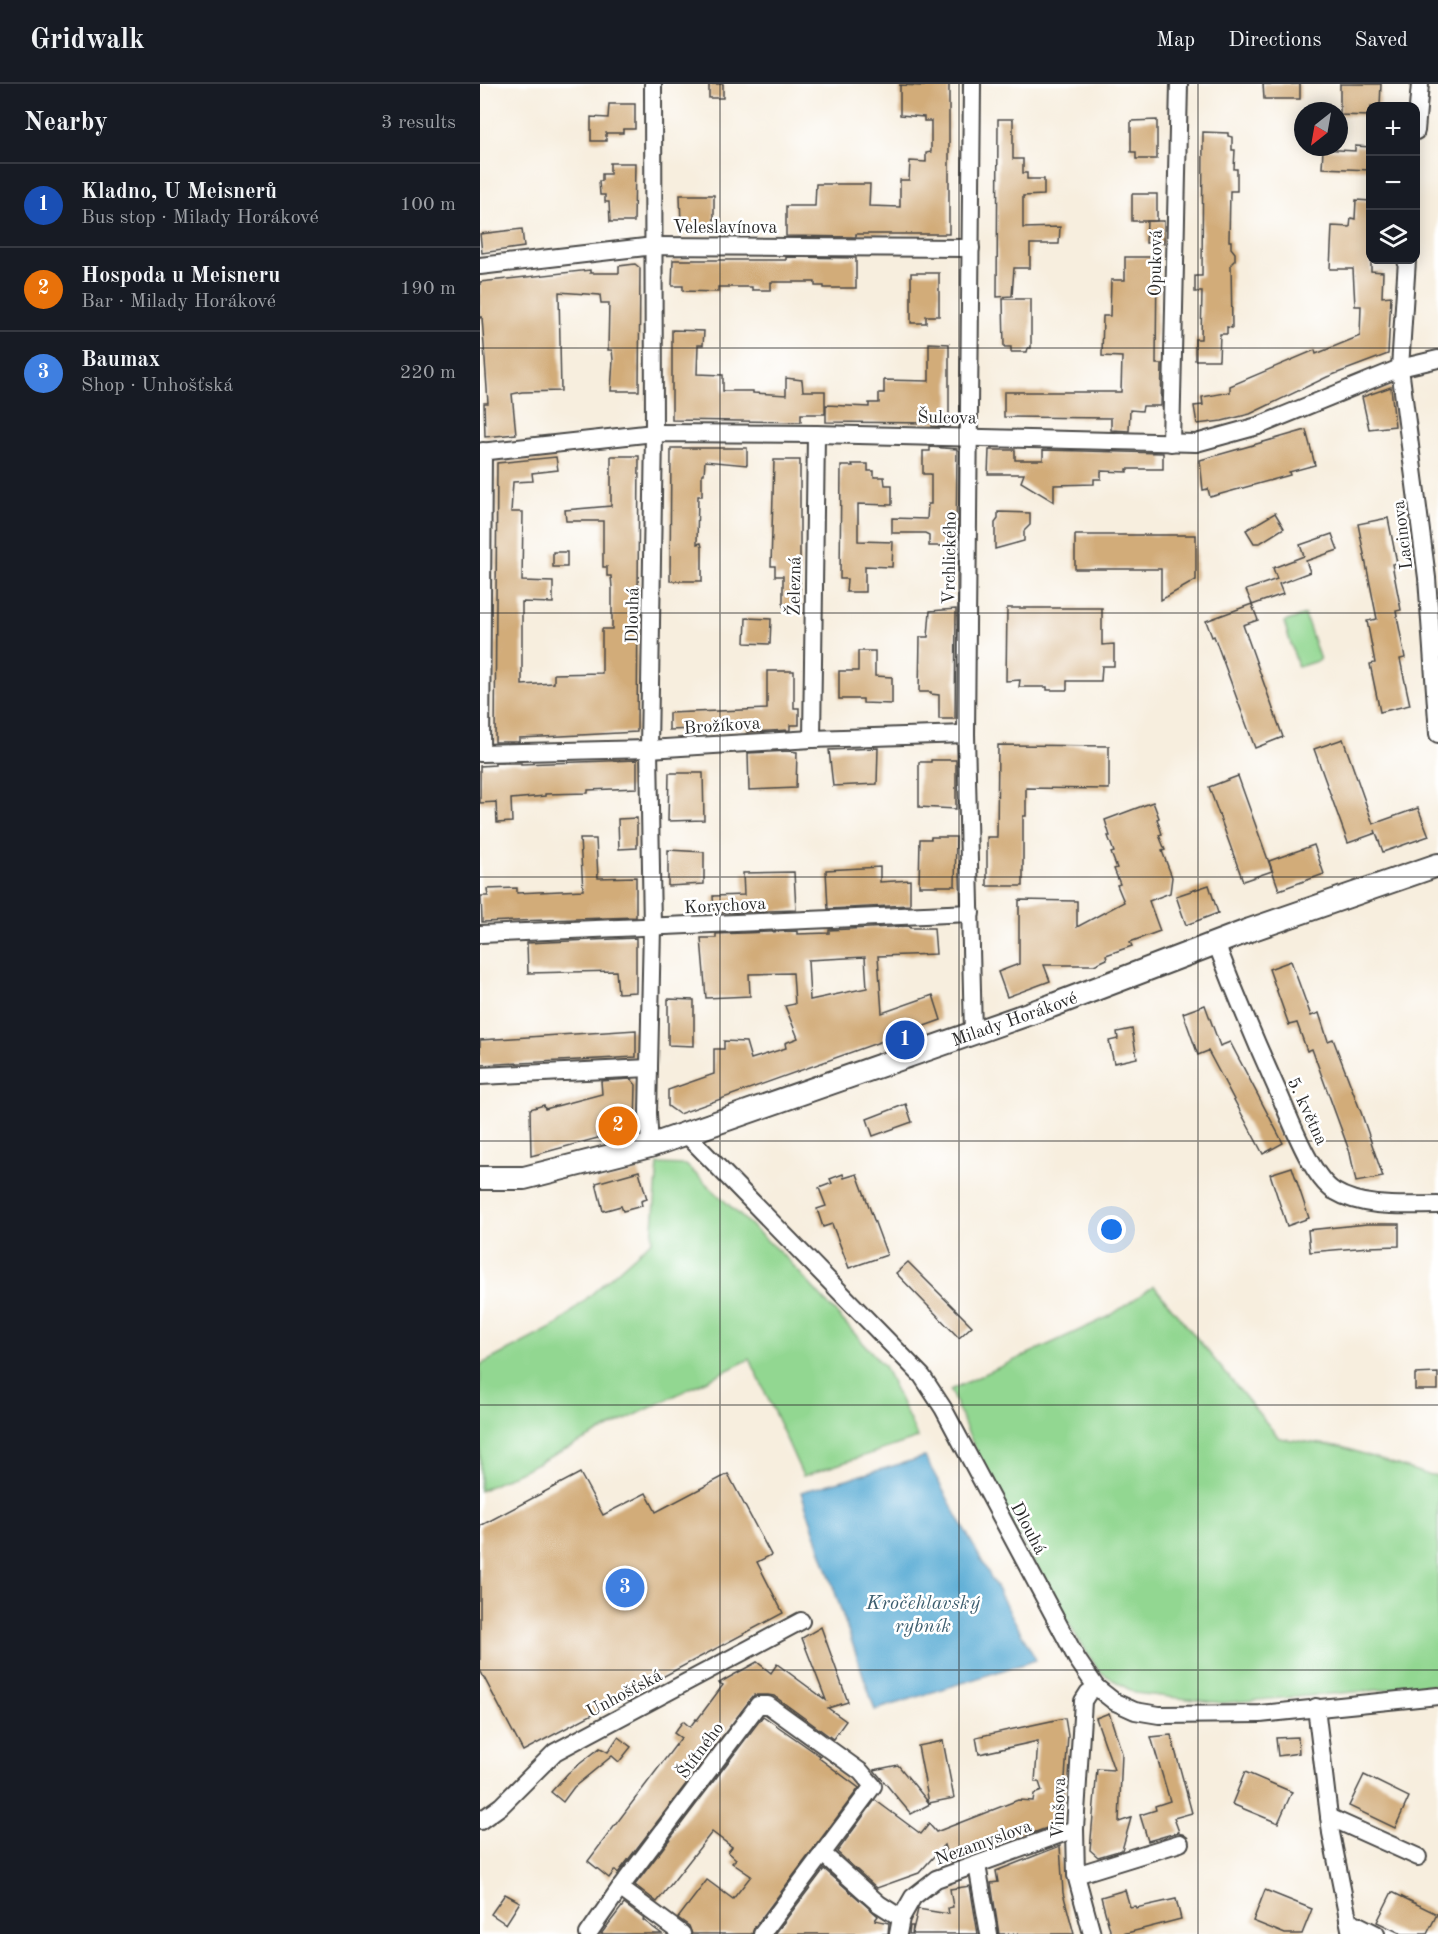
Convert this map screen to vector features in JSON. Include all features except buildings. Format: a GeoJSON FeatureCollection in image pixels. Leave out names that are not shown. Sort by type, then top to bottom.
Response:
{"type":"FeatureCollection","features":[{"type":"Feature","properties":{"kind":"main road","name":"Milady Horákové"},"geometry":{"type":"LineString","coordinates":[[480,1178],[524,1178],[650,1146],[687,1134],[1051,1006],[1216,943],[1438,865]]}},
{"type":"Feature","properties":{"kind":"street","name":"Dlouhá"},"geometry":{"type":"LineString","coordinates":[[650,1146],[652,927],[649,749],[654,433],[653,84]]}},
{"type":"Feature","properties":{"kind":"street","name":"Vrchlického"},"geometry":{"type":"LineString","coordinates":[[972,84],[966,734],[973,1033]]}},
{"type":"Feature","properties":{"kind":"street","name":"Opuková"},"geometry":{"type":"LineString","coordinates":[[1171,443],[1179,84]]}},
{"type":"Feature","properties":{"kind":"street"},"geometry":{"type":"LineString","coordinates":[[1418,102],[1420,84]]}},
{"type":"Feature","properties":{"kind":"street","name":"Veleslavínova"},"geometry":{"type":"LineString","coordinates":[[480,266],[654,246],[970,248]]}},
{"type":"Feature","properties":{"kind":"street","name":"Lacinova"},"geometry":{"type":"LineString","coordinates":[[1407,264],[1400,368],[1433,573],[1438,734]]}},
{"type":"Feature","properties":{"kind":"street","name":"Šulcova"},"geometry":{"type":"LineString","coordinates":[[482,451],[654,433],[816,434],[1196,443],[1258,426],[1400,368],[1438,359]]}},
{"type":"Feature","properties":{"kind":"street","name":"Železná"},"geometry":{"type":"LineString","coordinates":[[812,739],[816,434]]}},
{"type":"Feature","properties":{"kind":"street"},"geometry":{"type":"LineString","coordinates":[[481,753],[482,451]]}},
{"type":"Feature","properties":{"kind":"street","name":"Brožíkova"},"geometry":{"type":"LineString","coordinates":[[481,753],[649,749],[812,739],[966,734]]}},
{"type":"Feature","properties":{"kind":"street","name":"Korychova"},"geometry":{"type":"LineString","coordinates":[[480,934],[971,913]]}},
{"type":"Feature","properties":{"kind":"street","name":"5. května"},"geometry":{"type":"LineString","coordinates":[[1216,943],[1242,1011],[1302,1146],[1322,1181],[1334,1191],[1361,1202],[1438,1205]]}},
{"type":"Feature","properties":{"kind":"street"},"geometry":{"type":"LineString","coordinates":[[480,1076],[649,1068]]}},
{"type":"Feature","properties":{"kind":"street","name":"Dlouhá"},"geometry":{"type":"LineString","coordinates":[[687,1134],[922,1376],[943,1408],[1077,1659],[1096,1687],[1115,1702],[1135,1711],[1159,1715],[1260,1714],[1438,1695]]}},
{"type":"Feature","properties":{"kind":"street","name":"Unhošťská"},"geometry":{"type":"LineString","coordinates":[[480,1821],[501,1806],[555,1752],[801,1621]]}},
{"type":"Feature","properties":{"kind":"street","name":"Vinšova"},"geometry":{"type":"LineString","coordinates":[[1092,1934],[1076,1875],[1075,1829],[1083,1701],[1096,1687]]}},
{"type":"Feature","properties":{"kind":"street","name":"Štítného"},"geometry":{"type":"LineString","coordinates":[[588,1934],[758,1705],[768,1705],[861,1772],[873,1786],[823,1854]]}},
{"type":"Feature","properties":{"kind":"street"},"geometry":{"type":"LineString","coordinates":[[1316,1707],[1329,1816],[1350,1927],[1376,1934]]}},
{"type":"Feature","properties":{"kind":"street"},"geometry":{"type":"LineString","coordinates":[[1329,1816],[1418,1857]]}},
{"type":"Feature","properties":{"kind":"street","name":"Nezamyslova"},"geometry":{"type":"LineString","coordinates":[[899,1926],[913,1898],[936,1879],[1075,1829]]}},
{"type":"Feature","properties":{"kind":"street"},"geometry":{"type":"LineString","coordinates":[[1076,1875],[1180,1843]]}},
{"type":"Feature","properties":{"kind":"street"},"geometry":{"type":"LineString","coordinates":[[762,1934],[823,1854],[899,1926]]}},
{"type":"Feature","properties":{"kind":"street"},"geometry":{"type":"LineString","coordinates":[[977,1865],[989,1934]]}},
{"type":"Feature","properties":{"kind":"street"},"geometry":{"type":"LineString","coordinates":[[620,1888],[682,1934]]}},
{"type":"Feature","properties":{"kind":"green space"},"geometry":{"type":"Polygon","coordinates":[[[1305,615],[1320,660],[1298,667],[1284,622],[1305,615]]]}},
{"type":"Feature","properties":{"kind":"green space"},"geometry":{"type":"Polygon","coordinates":[[[658,1164],[686,1165],[788,1260],[884,1366],[918,1438],[803,1476],[750,1359],[480,1491],[480,1365],[557,1325],[652,1240],[658,1164]]]}},
{"type":"Feature","properties":{"kind":"green space"},"geometry":{"type":"Polygon","coordinates":[[[1154,1286],[1279,1438],[1342,1447],[1425,1474],[1438,1476],[1438,1685],[1222,1703],[1135,1693],[1100,1672],[1082,1646],[992,1489],[950,1390],[1108,1317],[1154,1286]]]}},
{"type":"Feature","properties":{"kind":"water","name":"Kročehlavský rybník"},"geometry":{"type":"Polygon","coordinates":[[[925,1457],[1036,1660],[875,1710],[801,1492],[925,1457]]]}},
{"type":"Feature","properties":{"kind":"place","name":"Kladno, U Meisnerů"},"geometry":{"type":"Point","coordinates":[905,1040]}},
{"type":"Feature","properties":{"kind":"place","name":"Hospoda u Meisneru"},"geometry":{"type":"Point","coordinates":[618,1126]}},
{"type":"Feature","properties":{"kind":"place","name":"Baumax"},"geometry":{"type":"Point","coordinates":[625,1588]}}]}
